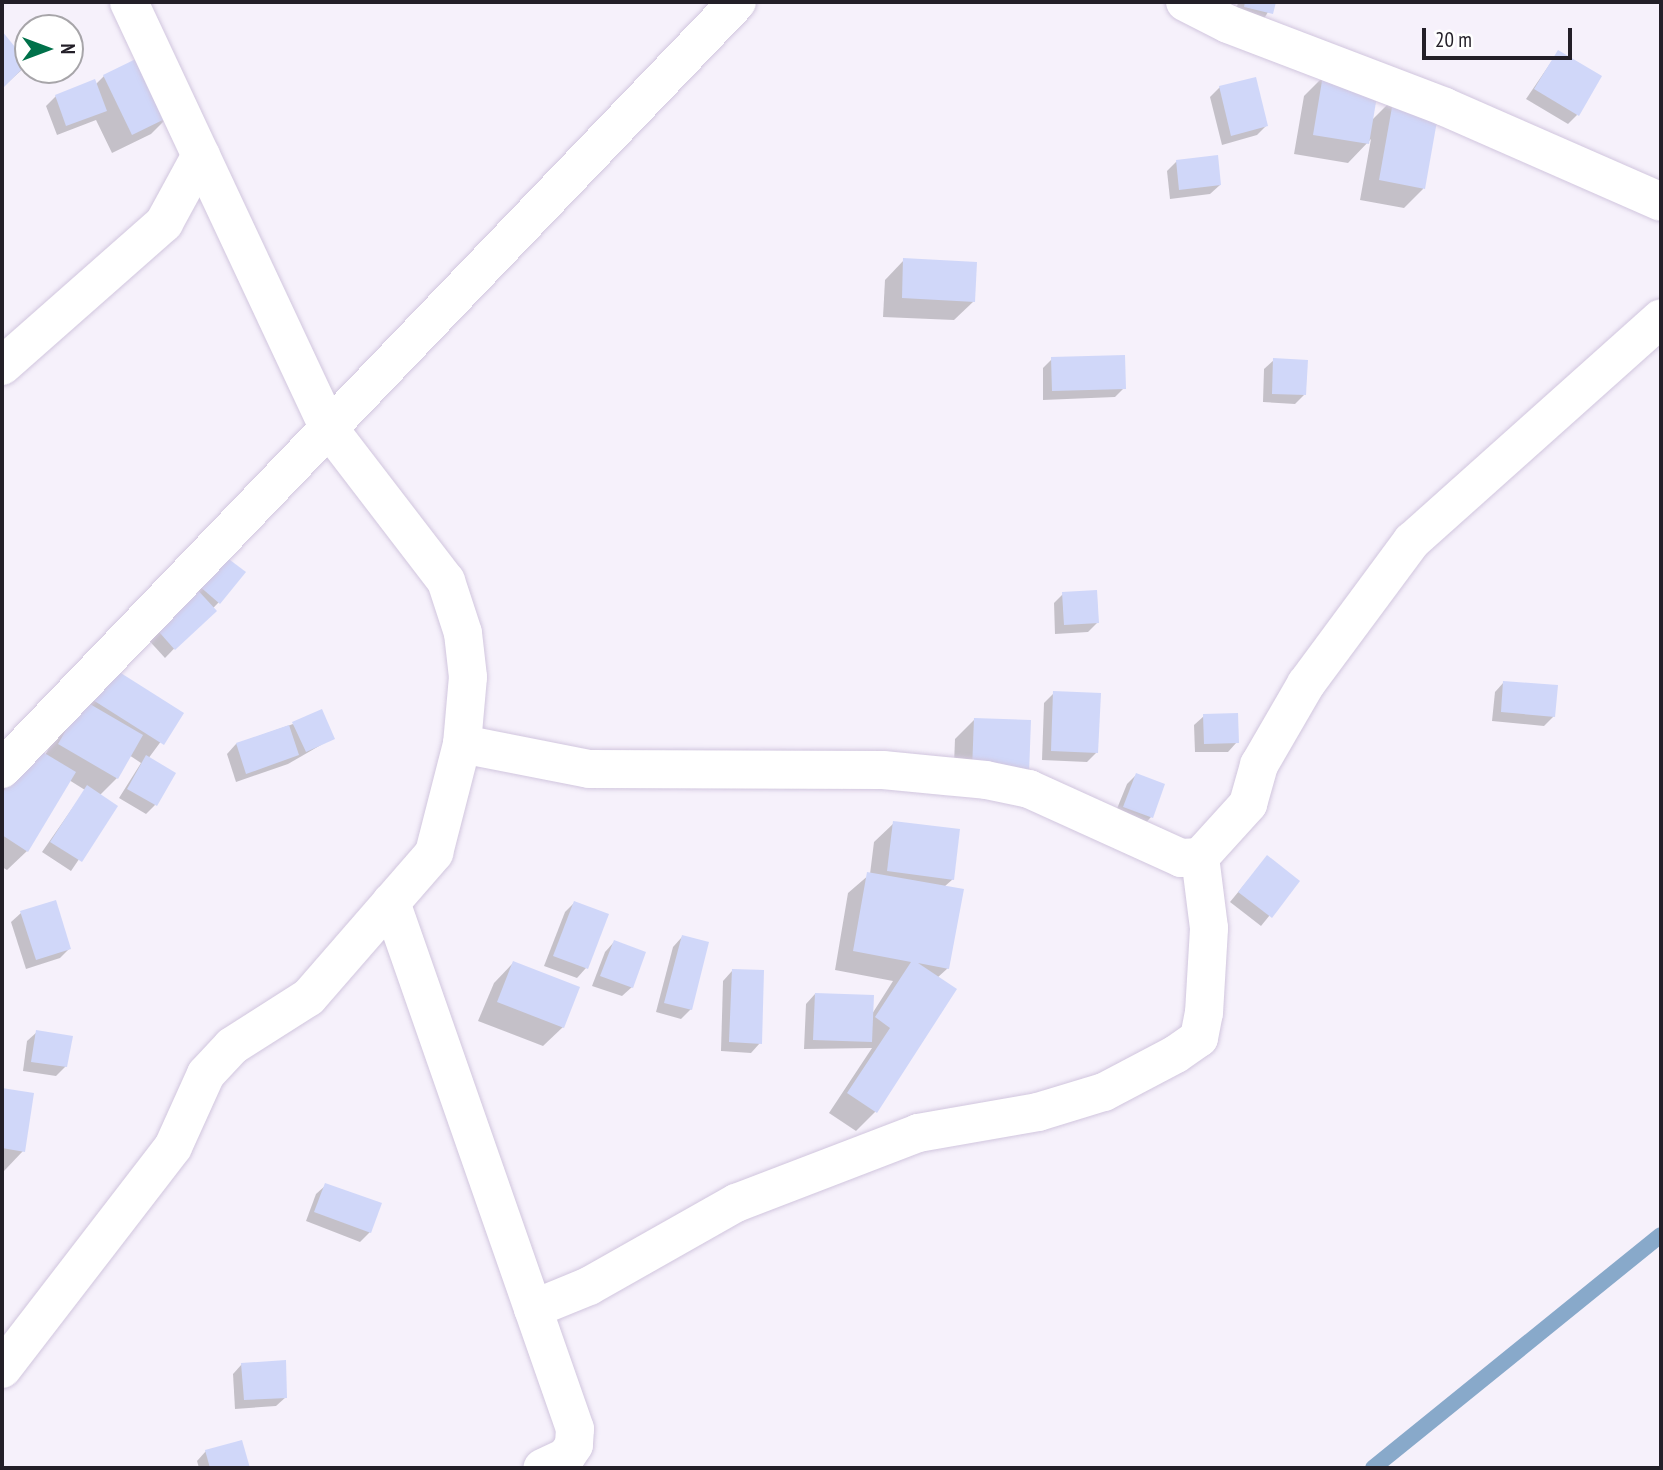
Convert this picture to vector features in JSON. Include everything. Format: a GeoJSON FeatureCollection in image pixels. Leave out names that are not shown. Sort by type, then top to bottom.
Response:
{"type":"FeatureCollection","features":[{"type":"Feature","properties":{"kind":"street"},"geometry":{"type":"LineString","coordinates":[[2,1369],[173,1147],[206,1074],[232,1046],[309,997],[434,853],[462,744],[468,677],[463,633],[446,581],[328,427],[129,2]]}},
{"type":"Feature","properties":{"kind":"street"},"geometry":{"type":"LineString","coordinates":[[2,769],[737,2]]}},
{"type":"Feature","properties":{"kind":"street"},"geometry":{"type":"LineString","coordinates":[[1185,2],[1228,24],[1445,107],[1661,202]]}},
{"type":"Feature","properties":{"kind":"street"},"geometry":{"type":"LineString","coordinates":[[2,366],[164,223],[201,155]]}},
{"type":"Feature","properties":{"kind":"street"},"geometry":{"type":"LineString","coordinates":[[462,744],[589,769],[883,770],[986,780],[1029,789],[1181,858],[1200,857],[1248,804],[1259,765],[1306,684],[1412,541],[1661,318]]}},
{"type":"Feature","properties":{"kind":"street"},"geometry":{"type":"LineString","coordinates":[[533,1309],[589,1286],[748,1199],[918,1133],[1038,1112],[1104,1092],[1176,1054],[1199,1038],[1204,1013],[1209,928],[1200,857]]}},
{"type":"Feature","properties":{"kind":"street"},"geometry":{"type":"LineString","coordinates":[[391,902],[575,1429],[575,1445],[566,1457],[542,1468]]}},
{"type":"Feature","properties":{"kind":"building"},"geometry":{"type":"Polygon","coordinates":[[[1245,2],[1276,2],[1273,14],[1244,7],[1245,2]]]}},
{"type":"Feature","properties":{"kind":"building"},"geometry":{"type":"Polygon","coordinates":[[[2,31],[14,46],[14,77],[2,89],[2,31]]]}},
{"type":"Feature","properties":{"kind":"building"},"geometry":{"type":"Polygon","coordinates":[[[1558,50],[1602,76],[1579,116],[1534,89],[1558,50]]]}},
{"type":"Feature","properties":{"kind":"building"},"geometry":{"type":"Polygon","coordinates":[[[144,55],[173,115],[132,135],[103,75],[144,55]]]}},
{"type":"Feature","properties":{"kind":"building"},"geometry":{"type":"Polygon","coordinates":[[[1323,75],[1379,84],[1369,144],[1313,135],[1323,75]]]}},
{"type":"Feature","properties":{"kind":"building"},"geometry":{"type":"Polygon","coordinates":[[[1256,77],[1268,126],[1231,136],[1219,86],[1256,77]]]}},
{"type":"Feature","properties":{"kind":"building"},"geometry":{"type":"Polygon","coordinates":[[[95,79],[107,111],[66,126],[55,95],[95,79]]]}},
{"type":"Feature","properties":{"kind":"building"},"geometry":{"type":"Polygon","coordinates":[[[1394,96],[1440,104],[1425,189],[1379,180],[1394,96]]]}},
{"type":"Feature","properties":{"kind":"building"},"geometry":{"type":"Polygon","coordinates":[[[1218,155],[1221,185],[1179,190],[1176,160],[1218,155]]]}},
{"type":"Feature","properties":{"kind":"building"},"geometry":{"type":"Polygon","coordinates":[[[903,258],[977,262],[975,302],[902,298],[903,258]]]}},
{"type":"Feature","properties":{"kind":"building"},"geometry":{"type":"Polygon","coordinates":[[[1125,355],[1126,389],[1052,391],[1051,357],[1125,355]]]}},
{"type":"Feature","properties":{"kind":"building"},"geometry":{"type":"Polygon","coordinates":[[[1273,358],[1308,360],[1306,395],[1272,394],[1273,358]]]}},
{"type":"Feature","properties":{"kind":"building"},"geometry":{"type":"Polygon","coordinates":[[[222,554],[246,572],[220,604],[198,585],[222,554]]]}},
{"type":"Feature","properties":{"kind":"building"},"geometry":{"type":"Polygon","coordinates":[[[194,586],[217,611],[175,650],[152,624],[194,586]]]}},
{"type":"Feature","properties":{"kind":"building"},"geometry":{"type":"Polygon","coordinates":[[[1097,590],[1099,623],[1064,625],[1062,592],[1097,590]]]}},
{"type":"Feature","properties":{"kind":"building"},"geometry":{"type":"Polygon","coordinates":[[[105,663],[184,713],[164,745],[85,695],[105,663]]]}},
{"type":"Feature","properties":{"kind":"building"},"geometry":{"type":"Polygon","coordinates":[[[1503,681],[1558,685],[1555,717],[1501,712],[1503,681]]]}},
{"type":"Feature","properties":{"kind":"building"},"geometry":{"type":"Polygon","coordinates":[[[1053,691],[1101,693],[1098,753],[1051,751],[1053,691]]]}},
{"type":"Feature","properties":{"kind":"building"},"geometry":{"type":"Polygon","coordinates":[[[83,700],[143,735],[118,779],[58,744],[83,700]]]}},
{"type":"Feature","properties":{"kind":"building"},"geometry":{"type":"Polygon","coordinates":[[[322,709],[335,739],[306,752],[292,722],[322,709]]]}},
{"type":"Feature","properties":{"kind":"building"},"geometry":{"type":"Polygon","coordinates":[[[1238,713],[1239,743],[1204,744],[1203,714],[1238,713]]]}},
{"type":"Feature","properties":{"kind":"building"},"geometry":{"type":"Polygon","coordinates":[[[974,718],[1031,720],[1029,774],[972,771],[974,718]]]}},
{"type":"Feature","properties":{"kind":"building"},"geometry":{"type":"Polygon","coordinates":[[[289,725],[299,755],[246,774],[236,743],[289,725]]]}},
{"type":"Feature","properties":{"kind":"building"},"geometry":{"type":"Polygon","coordinates":[[[31,745],[76,772],[28,852],[2,835],[2,794],[31,745]]]}},
{"type":"Feature","properties":{"kind":"building"},"geometry":{"type":"Polygon","coordinates":[[[146,755],[176,773],[157,806],[127,789],[146,755]]]}},
{"type":"Feature","properties":{"kind":"building"},"geometry":{"type":"Polygon","coordinates":[[[1136,773],[1165,784],[1153,818],[1123,807],[1136,773]]]}},
{"type":"Feature","properties":{"kind":"building"},"geometry":{"type":"Polygon","coordinates":[[[87,785],[118,806],[82,862],[50,842],[87,785]]]}},
{"type":"Feature","properties":{"kind":"building"},"geometry":{"type":"Polygon","coordinates":[[[893,821],[960,829],[954,880],[887,871],[893,821]]]}},
{"type":"Feature","properties":{"kind":"building"},"geometry":{"type":"Polygon","coordinates":[[[1267,855],[1300,881],[1272,918],[1238,892],[1267,855]]]}},
{"type":"Feature","properties":{"kind":"building"},"geometry":{"type":"Polygon","coordinates":[[[867,872],[964,889],[949,969],[918,963],[957,989],[877,1113],[847,1093],[890,1028],[875,1017],[911,962],[853,951],[867,872]]]}},
{"type":"Feature","properties":{"kind":"building"},"geometry":{"type":"Polygon","coordinates":[[[56,900],[71,949],[36,960],[20,911],[56,900]]]}},
{"type":"Feature","properties":{"kind":"building"},"geometry":{"type":"Polygon","coordinates":[[[574,901],[609,914],[588,969],[553,956],[574,901]]]}},
{"type":"Feature","properties":{"kind":"building"},"geometry":{"type":"Polygon","coordinates":[[[682,935],[709,942],[692,1010],[664,1003],[682,935]]]}},
{"type":"Feature","properties":{"kind":"building"},"geometry":{"type":"Polygon","coordinates":[[[614,940],[646,952],[633,988],[600,976],[614,940]]]}},
{"type":"Feature","properties":{"kind":"building"},"geometry":{"type":"Polygon","coordinates":[[[513,961],[580,987],[564,1028],[497,1002],[513,961]]]}},
{"type":"Feature","properties":{"kind":"building"},"geometry":{"type":"Polygon","coordinates":[[[732,969],[764,970],[762,1044],[729,1042],[732,969]]]}},
{"type":"Feature","properties":{"kind":"building"},"geometry":{"type":"Polygon","coordinates":[[[815,993],[874,995],[872,1042],[813,1040],[815,993]]]}},
{"type":"Feature","properties":{"kind":"building"},"geometry":{"type":"Polygon","coordinates":[[[36,1030],[73,1036],[67,1067],[31,1062],[36,1030]]]}},
{"type":"Feature","properties":{"kind":"building"},"geometry":{"type":"Polygon","coordinates":[[[2,1088],[34,1093],[25,1152],[2,1148],[2,1088]]]}},
{"type":"Feature","properties":{"kind":"building"},"geometry":{"type":"Polygon","coordinates":[[[325,1183],[382,1203],[371,1233],[314,1212],[325,1183]]]}},
{"type":"Feature","properties":{"kind":"building"},"geometry":{"type":"Polygon","coordinates":[[[286,1360],[287,1398],[244,1400],[241,1363],[286,1360]]]}},
{"type":"Feature","properties":{"kind":"building"},"geometry":{"type":"Polygon","coordinates":[[[242,1440],[250,1468],[210,1468],[205,1450],[242,1440]]]}},
{"type":"Feature","properties":{"kind":"waterway"},"geometry":{"type":"LineString","coordinates":[[1373,1468],[1661,1235]]}}]}
